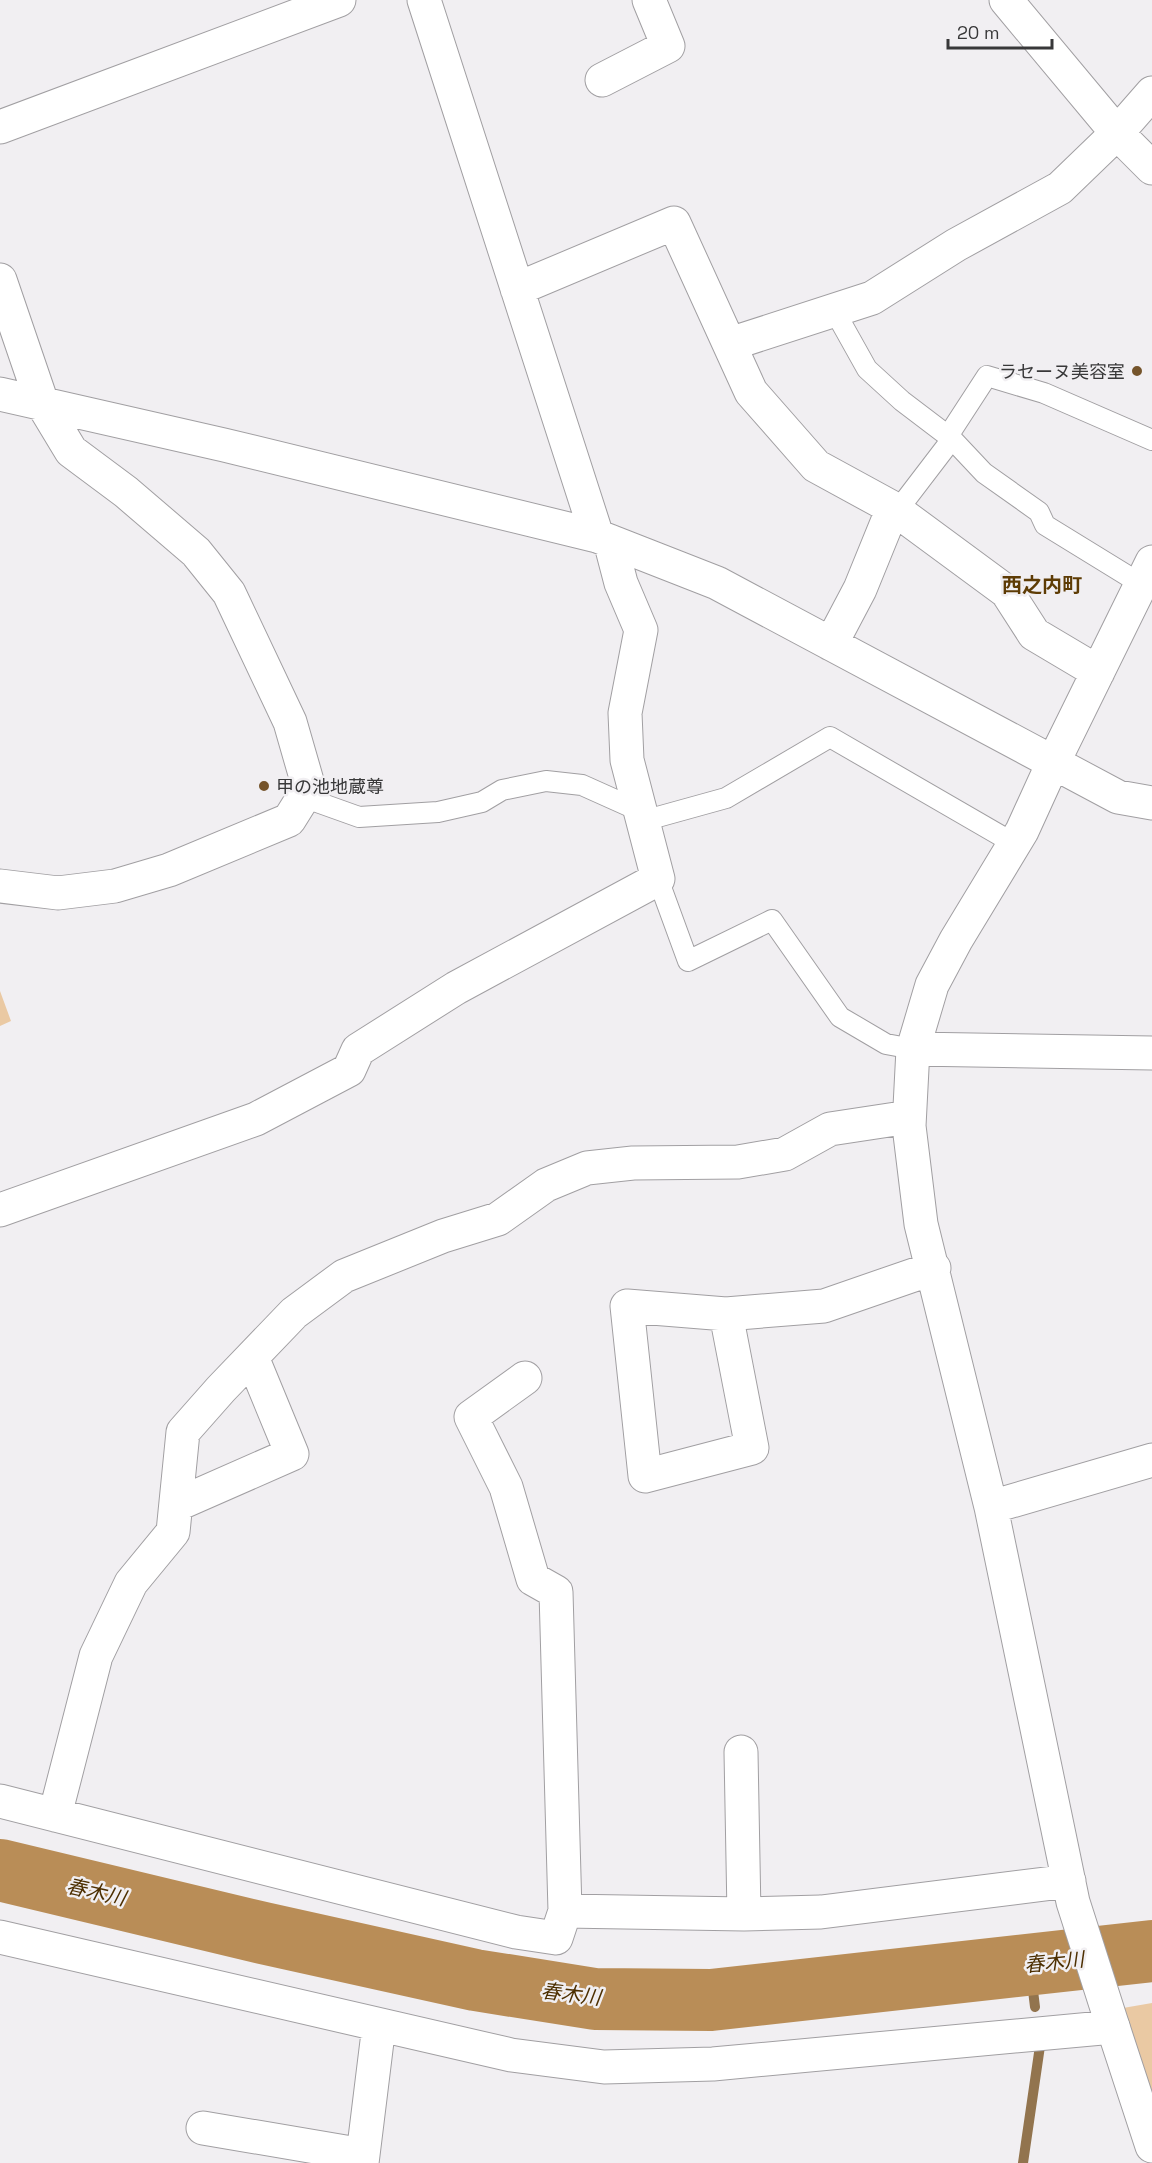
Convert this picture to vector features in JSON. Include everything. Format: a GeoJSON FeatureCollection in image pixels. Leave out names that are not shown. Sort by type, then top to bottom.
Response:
{"type":"FeatureCollection","features":[{"type":"Feature","properties":{"kind":"street"},"geometry":{"type":"LineString","coordinates":[[0,127],[339,0]]}},
{"type":"Feature","properties":{"kind":"street"},"geometry":{"type":"LineString","coordinates":[[0,1210],[256,1119],[349,1070],[358,1050],[456,988],[658,879],[627,760],[625,713],[642,630],[603,539],[517,290],[424,0]]}},
{"type":"Feature","properties":{"kind":"street"},"geometry":{"type":"LineString","coordinates":[[602,80],[668,46],[649,0]]}},
{"type":"Feature","properties":{"kind":"street"},"geometry":{"type":"LineString","coordinates":[[1006,0],[1117,133],[1152,168]]}},
{"type":"Feature","properties":{"kind":"street"},"geometry":{"type":"LineString","coordinates":[[730,344],[872,298],[956,245],[1060,188],[1117,133],[1152,93]]}},
{"type":"Feature","properties":{"kind":"street"},"geometry":{"type":"LineString","coordinates":[[517,290],[674,223],[751,392],[816,466],[895,509],[1007,592],[1034,634],[1098,672]]}},
{"type":"Feature","properties":{"kind":"street"},"geometry":{"type":"LineString","coordinates":[[0,280],[42,403],[71,451],[126,492],[196,552],[230,593],[290,722],[309,788],[289,820],[169,870],[115,886],[58,893],[0,886]]}},
{"type":"Feature","properties":{"kind":"street"},"geometry":{"type":"LineString","coordinates":[[0,394],[224,445],[603,539],[717,583],[1118,797],[1152,803]]}},
{"type":"Feature","properties":{"kind":"street"},"geometry":{"type":"LineString","coordinates":[[831,644],[860,589],[895,509]]}},
{"type":"Feature","properties":{"kind":"street"},"geometry":{"type":"LineString","coordinates":[[1147,573],[1015,844],[956,940],[932,986],[913,1049],[909,1126],[921,1224],[934,1268],[991,1507],[1071,1892],[1152,2146]]}},
{"type":"Feature","properties":{"kind":"street"},"geometry":{"type":"LineString","coordinates":[[913,1049],[1152,1053]]}},
{"type":"Feature","properties":{"kind":"street"},"geometry":{"type":"LineString","coordinates":[[56,1815],[96,1656],[131,1583],[173,1532],[183,1432],[294,1313],[344,1276],[443,1236],[498,1219],[546,1185],[587,1168],[633,1163],[738,1162],[785,1154],[830,1129],[909,1117]]}},
{"type":"Feature","properties":{"kind":"street"},"geometry":{"type":"LineString","coordinates":[[726,1314],[752,1448],[645,1476],[627,1306],[726,1314],[824,1306],[934,1268]]}},
{"type":"Feature","properties":{"kind":"street"},"geometry":{"type":"LineString","coordinates":[[176,1505],[292,1454],[252,1357]]}},
{"type":"Feature","properties":{"kind":"street"},"geometry":{"type":"LineString","coordinates":[[0,1801],[516,1932],[556,1938],[565,1911],[556,1592],[533,1579],[506,1487],[471,1417],[525,1378]]}},
{"type":"Feature","properties":{"kind":"street"},"geometry":{"type":"LineString","coordinates":[[991,1507],[1152,1460]]}},
{"type":"Feature","properties":{"kind":"street"},"geometry":{"type":"LineString","coordinates":[[741,1752],[744,1914]]}},
{"type":"Feature","properties":{"kind":"street"},"geometry":{"type":"LineString","coordinates":[[565,1911],[744,1914],[821,1912],[1071,1892]]}},
{"type":"Feature","properties":{"kind":"street"},"geometry":{"type":"LineString","coordinates":[[0,1937],[511,2055],[604,2067],[713,2064],[1110,2019]]}},
{"type":"Feature","properties":{"kind":"street"},"geometry":{"type":"LineString","coordinates":[[203,2128],[362,2159],[380,2025]]}},
{"type":"Feature","properties":{"kind":"lane"},"geometry":{"type":"LineString","coordinates":[[834,310],[867,369],[902,401],[950,437],[984,473],[1039,512],[1045,525],[1147,573]]}},
{"type":"Feature","properties":{"kind":"lane"},"geometry":{"type":"LineString","coordinates":[[895,509],[950,437],[987,376],[1044,393],[1152,440]]}},
{"type":"Feature","properties":{"kind":"lane"},"geometry":{"type":"LineString","coordinates":[[303,797],[359,817],[438,812],[482,802],[502,790],[546,781],[582,785],[641,816],[726,798],[830,737],[1015,844]]}},
{"type":"Feature","properties":{"kind":"lane"},"geometry":{"type":"LineString","coordinates":[[658,879],[688,961],[772,920],[840,1017],[886,1044],[913,1049]]}},
{"type":"Feature","properties":{"kind":"shaded area"},"geometry":{"type":"Polygon","coordinates":[[[0,991],[11,1021],[0,1026],[0,991]]]}},
{"type":"Feature","properties":{"kind":"shaded area"},"geometry":{"type":"Polygon","coordinates":[[[1152,2003],[1152,2096],[1123,2008],[1152,2003]]]}},
{"type":"Feature","properties":{"kind":"waterway","name":"春木川"},"geometry":{"type":"LineString","coordinates":[[0,1870],[263,1933],[475,1980],[595,1999],[711,2000],[1152,1951]]}},
{"type":"Feature","properties":{"kind":"waterway"},"geometry":{"type":"LineString","coordinates":[[1030,1966],[1035,2007]]}},
{"type":"Feature","properties":{"kind":"waterway"},"geometry":{"type":"LineString","coordinates":[[1023,2163],[1040,2046]]}},
{"type":"Feature","properties":{"kind":"place","name":"ラセーヌ美容室"},"geometry":{"type":"Point","coordinates":[1137,371]}},
{"type":"Feature","properties":{"kind":"place","name":"甲の池地蔵尊"},"geometry":{"type":"Point","coordinates":[264,786]}},
{"type":"Feature","properties":{"kind":"district","name":"西之内町"},"geometry":{"type":"Point","coordinates":[1042,585]}}]}
